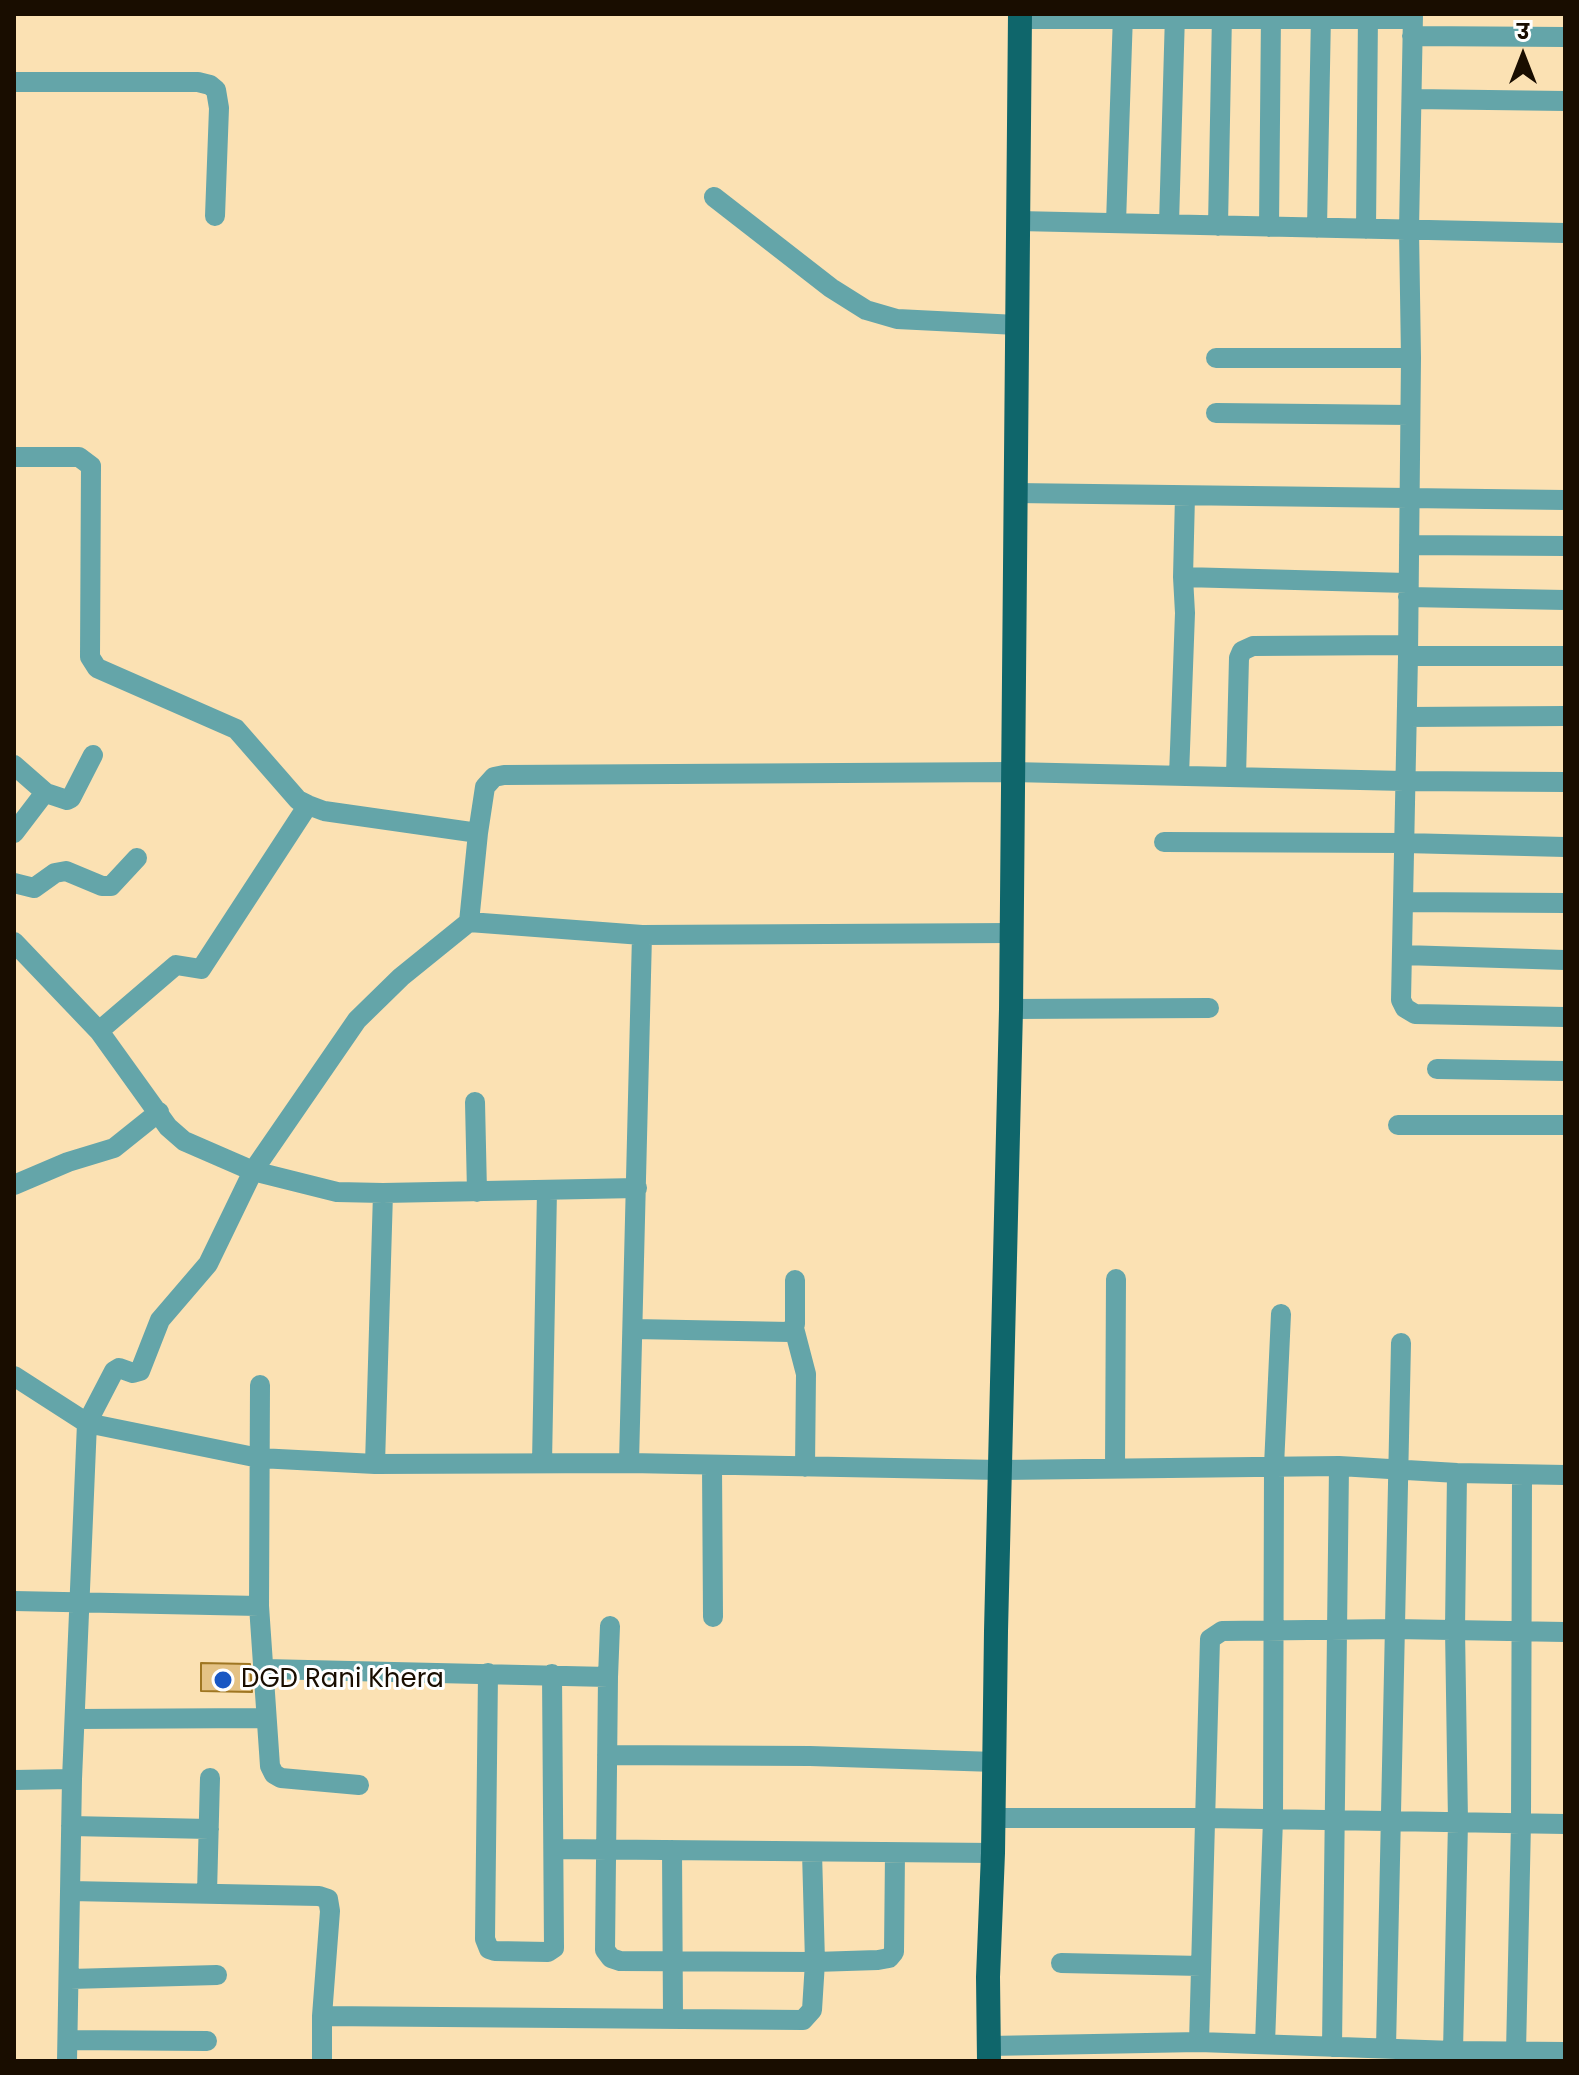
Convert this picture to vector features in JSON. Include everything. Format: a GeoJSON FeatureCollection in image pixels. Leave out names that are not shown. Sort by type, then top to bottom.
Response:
{"type":"FeatureCollection","features":[{"type":"Feature","properties":{"kind":"main road"},"geometry":{"type":"LineString","coordinates":[[989,2053],[988,1977],[1011,1009],[1020,17]]}},
{"type":"Feature","properties":{"kind":"street"},"geometry":{"type":"LineString","coordinates":[[1020,17],[1368,17],[1565,37]]}},
{"type":"Feature","properties":{"kind":"street"},"geometry":{"type":"LineString","coordinates":[[1116,223],[1123,17]]}},
{"type":"Feature","properties":{"kind":"street"},"geometry":{"type":"LineString","coordinates":[[1169,224],[1175,17]]}},
{"type":"Feature","properties":{"kind":"street"},"geometry":{"type":"LineString","coordinates":[[1218,226],[1222,17]]}},
{"type":"Feature","properties":{"kind":"street"},"geometry":{"type":"LineString","coordinates":[[1269,227],[1271,17]]}},
{"type":"Feature","properties":{"kind":"street"},"geometry":{"type":"LineString","coordinates":[[1317,228],[1321,17]]}},
{"type":"Feature","properties":{"kind":"street"},"geometry":{"type":"LineString","coordinates":[[1366,229],[1368,17]]}},
{"type":"Feature","properties":{"kind":"street"},"geometry":{"type":"LineString","coordinates":[[1413,23],[1408,651],[1401,1000],[1405,1008],[1415,1014],[1565,1017]]}},
{"type":"Feature","properties":{"kind":"street"},"geometry":{"type":"LineString","coordinates":[[14,82],[198,82],[210,85],[216,90],[219,108],[215,216]]}},
{"type":"Feature","properties":{"kind":"street"},"geometry":{"type":"LineString","coordinates":[[1413,99],[1565,101]]}},
{"type":"Feature","properties":{"kind":"street"},"geometry":{"type":"LineString","coordinates":[[714,197],[831,288],[866,310],[897,319],[1017,325]]}},
{"type":"Feature","properties":{"kind":"street"},"geometry":{"type":"LineString","coordinates":[[1018,221],[1565,233]]}},
{"type":"Feature","properties":{"kind":"street"},"geometry":{"type":"LineString","coordinates":[[1216,358],[1411,358]]}},
{"type":"Feature","properties":{"kind":"street"},"geometry":{"type":"LineString","coordinates":[[1216,413],[1410,415]]}},
{"type":"Feature","properties":{"kind":"street"},"geometry":{"type":"LineString","coordinates":[[14,457],[79,457],[91,466],[90,657],[93,664],[236,729],[298,800],[308,805],[324,811],[478,833]]}},
{"type":"Feature","properties":{"kind":"street"},"geometry":{"type":"LineString","coordinates":[[1015,493],[1565,500]]}},
{"type":"Feature","properties":{"kind":"street"},"geometry":{"type":"LineString","coordinates":[[1179,776],[1185,613],[1185,496]]}},
{"type":"Feature","properties":{"kind":"street"},"geometry":{"type":"LineString","coordinates":[[1409,545],[1565,546]]}},
{"type":"Feature","properties":{"kind":"street"},"geometry":{"type":"LineString","coordinates":[[1183,577],[1565,600]]}},
{"type":"Feature","properties":{"kind":"street"},"geometry":{"type":"LineString","coordinates":[[1236,777],[1239,658],[1242,651],[1253,646],[1565,656]]}},
{"type":"Feature","properties":{"kind":"street"},"geometry":{"type":"LineString","coordinates":[[1407,717],[1565,716]]}},
{"type":"Feature","properties":{"kind":"street"},"geometry":{"type":"LineString","coordinates":[[14,765],[46,793],[64,800],[71,798],[93,755]]}},
{"type":"Feature","properties":{"kind":"street"},"geometry":{"type":"LineString","coordinates":[[469,922],[485,787],[494,777],[504,775],[1012,772],[1565,782]]}},
{"type":"Feature","properties":{"kind":"street"},"geometry":{"type":"LineString","coordinates":[[14,833],[46,793]]}},
{"type":"Feature","properties":{"kind":"street"},"geometry":{"type":"LineString","coordinates":[[99,1031],[176,965],[201,969],[308,805]]}},
{"type":"Feature","properties":{"kind":"street"},"geometry":{"type":"LineString","coordinates":[[1164,842],[1565,847]]}},
{"type":"Feature","properties":{"kind":"street"},"geometry":{"type":"LineString","coordinates":[[14,883],[34,888],[55,873],[66,871],[106,887],[111,886],[137,858]]}},
{"type":"Feature","properties":{"kind":"street"},"geometry":{"type":"LineString","coordinates":[[1403,902],[1565,903]]}},
{"type":"Feature","properties":{"kind":"street"},"geometry":{"type":"LineString","coordinates":[[207,2041],[68,2051],[72,1779],[87,1423],[114,1371],[119,1368],[135,1373],[140,1371],[160,1320],[208,1264],[253,1171],[357,1020],[401,977],[469,922],[642,935],[1011,933]]}},
{"type":"Feature","properties":{"kind":"street"},"geometry":{"type":"LineString","coordinates":[[629,1463],[642,935]]}},
{"type":"Feature","properties":{"kind":"street"},"geometry":{"type":"LineString","coordinates":[[14,942],[99,1031],[168,1127],[184,1141],[253,1171],[337,1192],[637,1188]]}},
{"type":"Feature","properties":{"kind":"street"},"geometry":{"type":"LineString","coordinates":[[1403,955],[1565,960]]}},
{"type":"Feature","properties":{"kind":"street"},"geometry":{"type":"LineString","coordinates":[[1011,1009],[1209,1008]]}},
{"type":"Feature","properties":{"kind":"street"},"geometry":{"type":"LineString","coordinates":[[1437,1069],[1565,1071]]}},
{"type":"Feature","properties":{"kind":"street"},"geometry":{"type":"LineString","coordinates":[[475,1102],[477,1192]]}},
{"type":"Feature","properties":{"kind":"street"},"geometry":{"type":"LineString","coordinates":[[14,1185],[68,1162],[114,1148],[159,1112]]}},
{"type":"Feature","properties":{"kind":"street"},"geometry":{"type":"LineString","coordinates":[[1398,1125],[1565,1125]]}},
{"type":"Feature","properties":{"kind":"street"},"geometry":{"type":"LineString","coordinates":[[542,1463],[547,1190]]}},
{"type":"Feature","properties":{"kind":"street"},"geometry":{"type":"LineString","coordinates":[[375,1464],[383,1193]]}},
{"type":"Feature","properties":{"kind":"street"},"geometry":{"type":"LineString","coordinates":[[1115,1468],[1116,1279]]}},
{"type":"Feature","properties":{"kind":"street"},"geometry":{"type":"LineString","coordinates":[[795,1280],[794,1328],[806,1374],[805,1467]]}},
{"type":"Feature","properties":{"kind":"street"},"geometry":{"type":"LineString","coordinates":[[1265,2044],[1273,1819],[1274,1466],[1281,1314]]}},
{"type":"Feature","properties":{"kind":"street"},"geometry":{"type":"LineString","coordinates":[[634,1329],[776,1333],[790,1332],[794,1328]]}},
{"type":"Feature","properties":{"kind":"street"},"geometry":{"type":"LineString","coordinates":[[1386,2048],[1401,1343]]}},
{"type":"Feature","properties":{"kind":"street"},"geometry":{"type":"LineString","coordinates":[[14,1376],[87,1423],[259,1458],[375,1464],[629,1463],[1000,1470],[1339,1466],[1565,1475]]}},
{"type":"Feature","properties":{"kind":"street"},"geometry":{"type":"LineString","coordinates":[[260,1385],[259,1606],[268,1757],[274,1774],[289,1779],[359,1785]]}},
{"type":"Feature","properties":{"kind":"street"},"geometry":{"type":"LineString","coordinates":[[712,1466],[713,1617]]}},
{"type":"Feature","properties":{"kind":"street"},"geometry":{"type":"LineString","coordinates":[[1332,2047],[1339,1466]]}},
{"type":"Feature","properties":{"kind":"street"},"geometry":{"type":"LineString","coordinates":[[1453,2051],[1458,1822],[1455,1629],[1457,1473]]}},
{"type":"Feature","properties":{"kind":"street"},"geometry":{"type":"LineString","coordinates":[[1516,2052],[1521,1823],[1522,1475]]}},
{"type":"Feature","properties":{"kind":"street"},"geometry":{"type":"LineString","coordinates":[[14,1601],[259,1606]]}},
{"type":"Feature","properties":{"kind":"street"},"geometry":{"type":"LineString","coordinates":[[610,1626],[604,1851],[607,1956],[620,1961],[815,1962],[889,1958],[894,1952],[895,1853]]}},
{"type":"Feature","properties":{"kind":"street"},"geometry":{"type":"LineString","coordinates":[[1199,2042],[1210,1639],[1222,1631],[1455,1629],[1565,1632]]}},
{"type":"Feature","properties":{"kind":"street"},"geometry":{"type":"LineString","coordinates":[[265,1669],[608,1677]]}},
{"type":"Feature","properties":{"kind":"street"},"geometry":{"type":"LineString","coordinates":[[488,1673],[485,1939],[489,1949],[548,1952],[554,1948],[552,1674]]}},
{"type":"Feature","properties":{"kind":"street"},"geometry":{"type":"LineString","coordinates":[[75,1719],[266,1718]]}},
{"type":"Feature","properties":{"kind":"street"},"geometry":{"type":"LineString","coordinates":[[607,1755],[810,1756],[995,1762]]}},
{"type":"Feature","properties":{"kind":"street"},"geometry":{"type":"LineString","coordinates":[[207,1893],[210,1778]]}},
{"type":"Feature","properties":{"kind":"street"},"geometry":{"type":"LineString","coordinates":[[14,1780],[72,1779]]}},
{"type":"Feature","properties":{"kind":"street"},"geometry":{"type":"LineString","coordinates":[[994,1818],[1565,1824]]}},
{"type":"Feature","properties":{"kind":"street"},"geometry":{"type":"LineString","coordinates":[[71,1826],[209,1829]]}},
{"type":"Feature","properties":{"kind":"street"},"geometry":{"type":"LineString","coordinates":[[554,1849],[993,1853]]}},
{"type":"Feature","properties":{"kind":"street"},"geometry":{"type":"LineString","coordinates":[[672,1850],[673,2017]]}},
{"type":"Feature","properties":{"kind":"street"},"geometry":{"type":"LineString","coordinates":[[322,2016],[803,2020],[812,2010],[815,1962],[812,1852]]}},
{"type":"Feature","properties":{"kind":"street"},"geometry":{"type":"LineString","coordinates":[[70,1891],[319,1896],[328,1899],[330,1911],[322,2061]]}},
{"type":"Feature","properties":{"kind":"street"},"geometry":{"type":"LineString","coordinates":[[1061,1963],[1201,1966]]}},
{"type":"Feature","properties":{"kind":"street"},"geometry":{"type":"LineString","coordinates":[[70,1979],[217,1975]]}},
{"type":"Feature","properties":{"kind":"street"},"geometry":{"type":"LineString","coordinates":[[989,2053],[1199,2042],[1565,2052]]}},
{"type":"Feature","properties":{"kind":"building"},"geometry":{"type":"Polygon","coordinates":[[[201,1663],[250,1664],[252,1692],[201,1691],[201,1663]]]}},
{"type":"Feature","properties":{"kind":"place","name":"DGD Rani Khera"},"geometry":{"type":"Point","coordinates":[223,1680]}}]}
